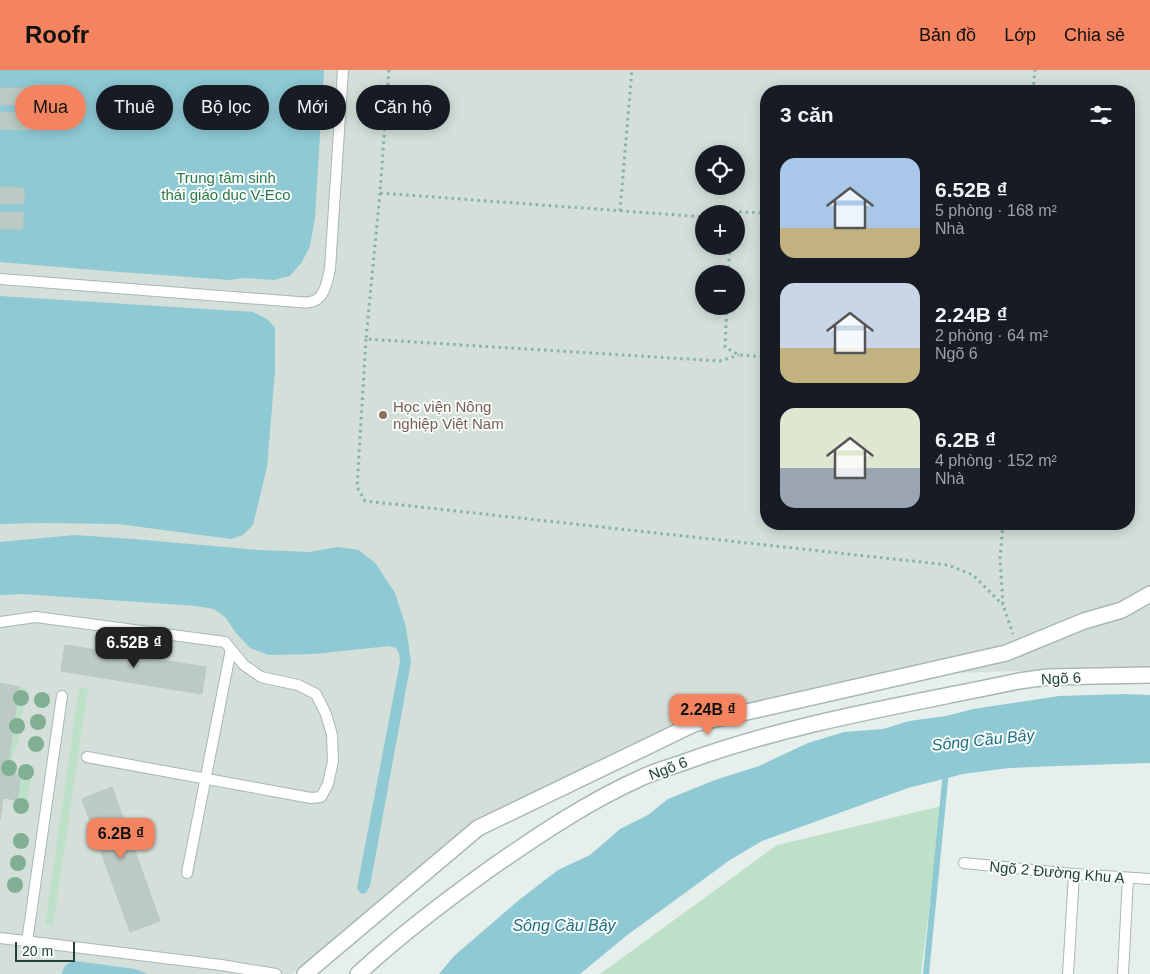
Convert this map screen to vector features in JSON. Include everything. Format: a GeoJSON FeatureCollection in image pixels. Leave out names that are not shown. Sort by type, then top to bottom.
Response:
{"type":"FeatureCollection","features":[{"type":"Feature","properties":{"kind":"street"},"geometry":{"type":"LineString","coordinates":[[305,974],[478,828],[694,724],[1006,654],[1060,630],[1122,610],[1150,594]]}},
{"type":"Feature","properties":{"kind":"street","name":"Ngõ 6"},"geometry":{"type":"LineString","coordinates":[[358,974],[433,910],[528,842],[587,805],[644,777],[710,752],[806,725],[1019,681],[1048,677],[1150,675]]}},
{"type":"Feature","properties":{"kind":"lane"},"geometry":{"type":"LineString","coordinates":[[0,279],[298,302],[315,300],[327,285],[330,269],[343,70]]}},
{"type":"Feature","properties":{"kind":"lane"},"geometry":{"type":"LineString","coordinates":[[0,622],[36,617],[225,642],[244,665],[261,677],[298,685],[316,694],[326,714],[332,734],[333,760],[328,784],[321,796],[310,798],[87,757]]}},
{"type":"Feature","properties":{"kind":"lane"},"geometry":{"type":"LineString","coordinates":[[187,873],[231,649]]}},
{"type":"Feature","properties":{"kind":"lane"},"geometry":{"type":"LineString","coordinates":[[27,942],[62,696]]}},
{"type":"Feature","properties":{"kind":"lane","name":"Ngõ 2 Đường Khu A"},"geometry":{"type":"LineString","coordinates":[[964,863],[1074,874],[1150,878]]}},
{"type":"Feature","properties":{"kind":"lane"},"geometry":{"type":"LineString","coordinates":[[1068,974],[1074,874]]}},
{"type":"Feature","properties":{"kind":"lane"},"geometry":{"type":"LineString","coordinates":[[1123,974],[1128,878]]}},
{"type":"Feature","properties":{"kind":"lane"},"geometry":{"type":"LineString","coordinates":[[0,938],[221,965],[276,974]]}},
{"type":"Feature","properties":{"kind":"path"},"geometry":{"type":"LineString","coordinates":[[389,70],[380,193],[366,339],[357,487],[365,501],[948,566],[973,575],[1003,605]]}},
{"type":"Feature","properties":{"kind":"path"},"geometry":{"type":"LineString","coordinates":[[620,211],[632,70]]}},
{"type":"Feature","properties":{"kind":"path"},"geometry":{"type":"LineString","coordinates":[[1034,85],[1035,70]]}},
{"type":"Feature","properties":{"kind":"path"},"geometry":{"type":"LineString","coordinates":[[380,193],[695,217]]}},
{"type":"Feature","properties":{"kind":"path"},"geometry":{"type":"LineString","coordinates":[[745,212],[760,213]]}},
{"type":"Feature","properties":{"kind":"path"},"geometry":{"type":"LineString","coordinates":[[727,315],[725,347],[739,355]]}},
{"type":"Feature","properties":{"kind":"path"},"geometry":{"type":"LineString","coordinates":[[366,339],[720,362],[739,355],[760,357]]}},
{"type":"Feature","properties":{"kind":"path"},"geometry":{"type":"LineString","coordinates":[[1002,530],[1000,559],[1003,605],[1018,648]]}},
{"type":"Feature","properties":{"kind":"shaded area","name":"Học viện Nông nghiệp Việt Nam"},"geometry":{"type":"Polygon","coordinates":[[[0,70],[1150,70],[1150,667],[892,675],[692,716],[474,823],[292,974],[0,974],[0,70]]]}},
{"type":"Feature","properties":{"kind":"green space"},"geometry":{"type":"Polygon","coordinates":[[[19,687],[26,688],[18,743],[13,755],[10,774],[7,773],[19,687]]]}},
{"type":"Feature","properties":{"kind":"green space"},"geometry":{"type":"Polygon","coordinates":[[[79,687],[88,689],[53,926],[45,925],[79,687]]]}},
{"type":"Feature","properties":{"kind":"green space"},"geometry":{"type":"Polygon","coordinates":[[[29,765],[32,768],[26,810],[22,813],[17,803],[21,775],[24,768],[29,765]]]}},
{"type":"Feature","properties":{"kind":"green space"},"geometry":{"type":"Polygon","coordinates":[[[942,806],[921,974],[600,974],[777,845],[942,806]]]}},
{"type":"Feature","properties":{"kind":"water","name":"Trung tâm sinh thái giáo dục V-Eco"},"geometry":{"type":"Polygon","coordinates":[[[0,70],[324,70],[323,85],[279,85],[279,130],[320,130],[315,218],[310,246],[302,262],[290,276],[274,280],[244,278],[230,280],[0,262],[0,70]]]}},
{"type":"Feature","properties":{"kind":"water"},"geometry":{"type":"Polygon","coordinates":[[[0,296],[253,312],[267,319],[275,328],[275,371],[267,467],[253,525],[243,535],[231,539],[118,524],[0,524],[0,296]]]}},
{"type":"Feature","properties":{"kind":"water"},"geometry":{"type":"Polygon","coordinates":[[[75,535],[260,550],[310,552],[338,547],[359,550],[376,564],[395,593],[406,627],[411,662],[370,886],[366,893],[361,894],[357,888],[400,662],[399,653],[396,648],[389,646],[315,654],[269,655],[250,648],[236,633],[226,618],[214,609],[196,606],[23,594],[0,595],[0,542],[75,535]]]}},
{"type":"Feature","properties":{"kind":"water","name":"Sông Cầu Bây"},"geometry":{"type":"Polygon","coordinates":[[[1150,695],[1150,763],[1009,768],[963,774],[908,788],[762,841],[730,860],[626,936],[580,974],[439,974],[454,956],[519,900],[558,870],[590,855],[620,829],[648,815],[668,799],[715,780],[759,766],[808,743],[844,732],[883,729],[909,721],[946,716],[973,709],[1059,696],[1150,695]]]}},
{"type":"Feature","properties":{"kind":"water"},"geometry":{"type":"Polygon","coordinates":[[[76,961],[135,969],[148,974],[62,974],[67,964],[76,961]]]}},
{"type":"Feature","properties":{"kind":"building"},"geometry":{"type":"Polygon","coordinates":[[[0,88],[15,88],[15,105],[0,105],[0,88]]]}},
{"type":"Feature","properties":{"kind":"building"},"geometry":{"type":"Polygon","coordinates":[[[0,112],[15,113],[15,130],[0,129],[0,112]]]}},
{"type":"Feature","properties":{"kind":"building"},"geometry":{"type":"Polygon","coordinates":[[[0,187],[24,188],[24,204],[0,204],[0,187]]]}},
{"type":"Feature","properties":{"kind":"building"},"geometry":{"type":"Polygon","coordinates":[[[0,212],[23,212],[23,229],[0,229],[0,212]]]}},
{"type":"Feature","properties":{"kind":"building"},"geometry":{"type":"Polygon","coordinates":[[[65,645],[206,667],[202,694],[61,671],[65,645]]]}},
{"type":"Feature","properties":{"kind":"building"},"geometry":{"type":"Polygon","coordinates":[[[0,683],[19,687],[7,773],[21,775],[17,800],[3,798],[0,820],[0,683]]]}},
{"type":"Feature","properties":{"kind":"building"},"geometry":{"type":"Polygon","coordinates":[[[112,787],[160,921],[130,932],[82,799],[112,787]]]}},
{"type":"Feature","properties":{"kind":"waterway"},"geometry":{"type":"LineString","coordinates":[[926,974],[946,771]]}},
{"type":"Feature","properties":{"kind":"place","name":"Học viện Nông nghiệp Việt Nam"},"geometry":{"type":"Point","coordinates":[383,415]}}]}
